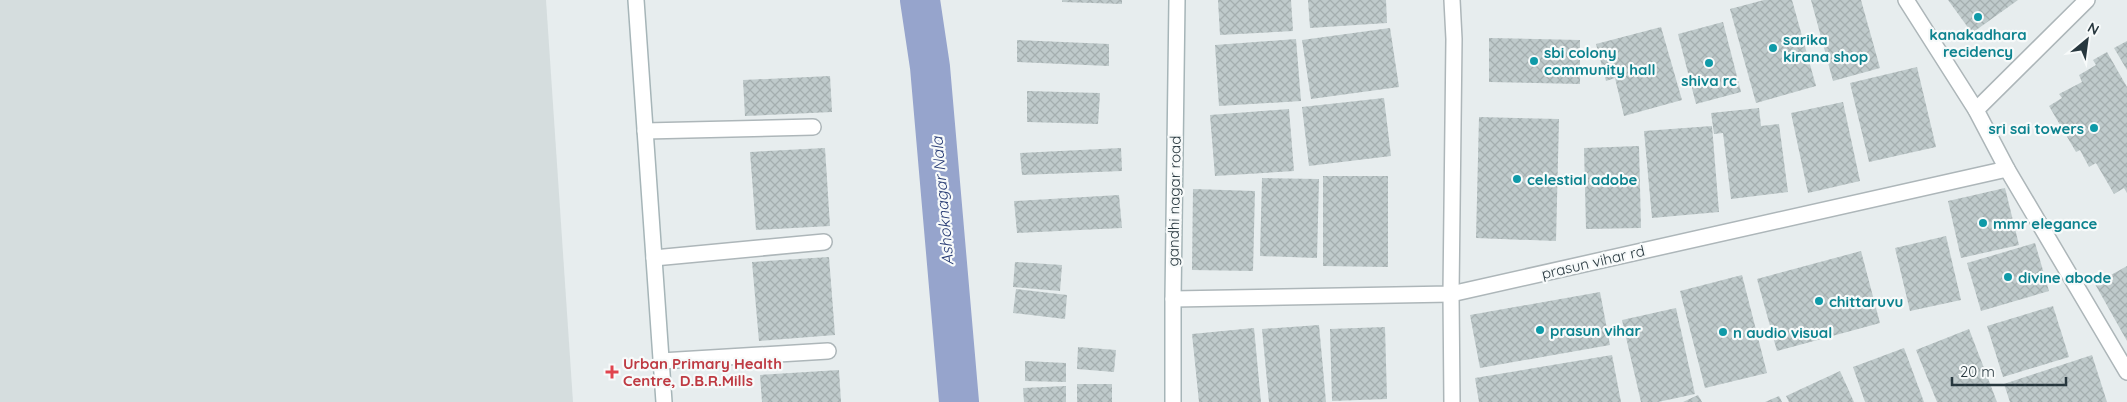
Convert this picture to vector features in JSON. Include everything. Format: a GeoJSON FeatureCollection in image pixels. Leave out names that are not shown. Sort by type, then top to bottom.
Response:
{"type":"FeatureCollection","features":[{"type":"Feature","properties":{"kind":"street"},"geometry":{"type":"LineString","coordinates":[[636,0],[664,402]]}},
{"type":"Feature","properties":{"kind":"street","name":"gandhi nagar road"},"geometry":{"type":"LineString","coordinates":[[1173,402],[1177,0]]}},
{"type":"Feature","properties":{"kind":"street"},"geometry":{"type":"LineString","coordinates":[[1452,0],[1454,39],[1451,294],[1452,402]]}},
{"type":"Feature","properties":{"kind":"street"},"geometry":{"type":"LineString","coordinates":[[1906,0],[1976,110],[2007,169],[2127,372]]}},
{"type":"Feature","properties":{"kind":"street"},"geometry":{"type":"LineString","coordinates":[[1976,110],[2087,0]]}},
{"type":"Feature","properties":{"kind":"street"},"geometry":{"type":"LineString","coordinates":[[645,131],[813,127]]}},
{"type":"Feature","properties":{"kind":"street","name":"prasun vihar rd"},"geometry":{"type":"LineString","coordinates":[[1173,299],[1451,294],[2007,169]]}},
{"type":"Feature","properties":{"kind":"street"},"geometry":{"type":"LineString","coordinates":[[654,258],[824,242]]}},
{"type":"Feature","properties":{"kind":"street"},"geometry":{"type":"LineString","coordinates":[[661,361],[828,351]]}},
{"type":"Feature","properties":{"kind":"shaded area"},"geometry":{"type":"Polygon","coordinates":[[[0,0],[546,0],[573,402],[0,402],[0,0]]]}},
{"type":"Feature","properties":{"kind":"building"},"geometry":{"type":"Polygon","coordinates":[[[1062,0],[1122,0],[1122,4],[1062,2],[1062,0]]]}},
{"type":"Feature","properties":{"kind":"building"},"geometry":{"type":"Polygon","coordinates":[[[1218,0],[1291,0],[1293,31],[1220,35],[1218,0]]]}},
{"type":"Feature","properties":{"kind":"building"},"geometry":{"type":"Polygon","coordinates":[[[1308,0],[1386,0],[1387,23],[1310,28],[1308,0]]]}},
{"type":"Feature","properties":{"kind":"building","name":"sarika kirana shop"},"geometry":{"type":"Polygon","coordinates":[[[1764,0],[1792,0],[1816,86],[1756,103],[1730,9],[1764,0]]]}},
{"type":"Feature","properties":{"kind":"building"},"geometry":{"type":"Polygon","coordinates":[[[1811,0],[1861,0],[1880,68],[1833,81],[1811,0]]]}},
{"type":"Feature","properties":{"kind":"building","name":"kanakadhara recidency"},"geometry":{"type":"Polygon","coordinates":[[[1948,0],[2018,0],[1972,33],[1948,0]]]}},
{"type":"Feature","properties":{"kind":"building","name":"shiva rc"},"geometry":{"type":"Polygon","coordinates":[[[1723,22],[1741,92],[1696,104],[1678,34],[1723,22]]]}},
{"type":"Feature","properties":{"kind":"building"},"geometry":{"type":"Polygon","coordinates":[[[1661,27],[1682,100],[1624,116],[1615,78],[1606,81],[1596,44],[1661,27]]]}},
{"type":"Feature","properties":{"kind":"building"},"geometry":{"type":"Polygon","coordinates":[[[1390,28],[1399,87],[1311,99],[1302,40],[1390,28]]]}},
{"type":"Feature","properties":{"kind":"building","name":"sbi colony community hall"},"geometry":{"type":"Polygon","coordinates":[[[1489,38],[1580,40],[1580,84],[1489,82],[1489,38]]]}},
{"type":"Feature","properties":{"kind":"building"},"geometry":{"type":"Polygon","coordinates":[[[1296,39],[1301,101],[1219,106],[1215,45],[1296,39]]]}},
{"type":"Feature","properties":{"kind":"building"},"geometry":{"type":"Polygon","coordinates":[[[1017,40],[1109,44],[1109,66],[1017,62],[1017,40]]]}},
{"type":"Feature","properties":{"kind":"building"},"geometry":{"type":"Polygon","coordinates":[[[2127,41],[2127,70],[2114,48],[2127,41]]]}},
{"type":"Feature","properties":{"kind":"building","name":"sri sai towers"},"geometry":{"type":"Polygon","coordinates":[[[2107,52],[2127,87],[2127,193],[2124,188],[2114,194],[2096,163],[2089,167],[2080,150],[2076,152],[2049,106],[2062,98],[2059,94],[2082,82],[2079,75],[2096,65],[2093,60],[2107,52]]]}},
{"type":"Feature","properties":{"kind":"building"},"geometry":{"type":"Polygon","coordinates":[[[1917,67],[1936,147],[1869,162],[1850,83],[1917,67]]]}},
{"type":"Feature","properties":{"kind":"building"},"geometry":{"type":"Polygon","coordinates":[[[830,76],[832,112],[745,116],[743,80],[830,76]]]}},
{"type":"Feature","properties":{"kind":"building"},"geometry":{"type":"Polygon","coordinates":[[[1027,91],[1100,93],[1098,124],[1027,122],[1027,91]]]}},
{"type":"Feature","properties":{"kind":"building"},"geometry":{"type":"Polygon","coordinates":[[[1384,98],[1391,156],[1309,166],[1302,107],[1384,98]]]}},
{"type":"Feature","properties":{"kind":"building"},"geometry":{"type":"Polygon","coordinates":[[[1843,102],[1860,181],[1808,193],[1791,113],[1843,102]]]}},
{"type":"Feature","properties":{"kind":"building"},"geometry":{"type":"Polygon","coordinates":[[[1759,108],[1761,126],[1779,124],[1788,192],[1731,199],[1723,133],[1714,134],[1711,113],[1759,108]]]}},
{"type":"Feature","properties":{"kind":"building"},"geometry":{"type":"Polygon","coordinates":[[[1289,109],[1294,171],[1215,176],[1210,115],[1289,109]]]}},
{"type":"Feature","properties":{"kind":"building","name":"celestial adobe"},"geometry":{"type":"Polygon","coordinates":[[[1479,117],[1559,119],[1556,241],[1476,238],[1479,117]]]}},
{"type":"Feature","properties":{"kind":"building"},"geometry":{"type":"Polygon","coordinates":[[[1712,126],[1719,212],[1652,218],[1644,131],[1712,126]]]}},
{"type":"Feature","properties":{"kind":"building"},"geometry":{"type":"Polygon","coordinates":[[[1639,146],[1641,228],[1586,229],[1584,148],[1639,146]]]}},
{"type":"Feature","properties":{"kind":"building"},"geometry":{"type":"Polygon","coordinates":[[[825,148],[830,226],[756,230],[750,152],[825,148]]]}},
{"type":"Feature","properties":{"kind":"building"},"geometry":{"type":"Polygon","coordinates":[[[1121,148],[1122,171],[1022,175],[1020,153],[1121,148]]]}},
{"type":"Feature","properties":{"kind":"building"},"geometry":{"type":"Polygon","coordinates":[[[1323,176],[1388,176],[1388,267],[1323,266],[1323,176]]]}},
{"type":"Feature","properties":{"kind":"building"},"geometry":{"type":"Polygon","coordinates":[[[1262,178],[1319,179],[1317,258],[1260,256],[1262,178]]]}},
{"type":"Feature","properties":{"kind":"building","name":"mmr elegance"},"geometry":{"type":"Polygon","coordinates":[[[2005,188],[2019,245],[1961,258],[1948,201],[2005,188]]]}},
{"type":"Feature","properties":{"kind":"building"},"geometry":{"type":"Polygon","coordinates":[[[1193,189],[1255,191],[1253,271],[1192,270],[1193,189]]]}},
{"type":"Feature","properties":{"kind":"building"},"geometry":{"type":"Polygon","coordinates":[[[1119,195],[1122,228],[1017,233],[1014,201],[1119,195]]]}},
{"type":"Feature","properties":{"kind":"building"},"geometry":{"type":"Polygon","coordinates":[[[1946,236],[1961,300],[1910,311],[1895,248],[1946,236]]]}},
{"type":"Feature","properties":{"kind":"building","name":"divine abode"},"geometry":{"type":"Polygon","coordinates":[[[2035,243],[2049,291],[1981,311],[1967,263],[2035,243]]]}},
{"type":"Feature","properties":{"kind":"building","name":"chittaruvu"},"geometry":{"type":"Polygon","coordinates":[[[1861,251],[1880,323],[1777,351],[1757,279],[1861,251]]]}},
{"type":"Feature","properties":{"kind":"building"},"geometry":{"type":"Polygon","coordinates":[[[829,257],[835,335],[759,341],[752,262],[829,257]]]}},
{"type":"Feature","properties":{"kind":"building"},"geometry":{"type":"Polygon","coordinates":[[[1015,262],[1062,265],[1060,291],[1013,287],[1015,262]]]}},
{"type":"Feature","properties":{"kind":"building"},"geometry":{"type":"Polygon","coordinates":[[[2127,266],[2127,341],[2095,284],[2127,266]]]}},
{"type":"Feature","properties":{"kind":"building","name":"n audio visual"},"geometry":{"type":"Polygon","coordinates":[[[1742,275],[1767,373],[1705,388],[1680,291],[1742,275]]]}},
{"type":"Feature","properties":{"kind":"building"},"geometry":{"type":"Polygon","coordinates":[[[1016,289],[1067,295],[1065,319],[1013,313],[1016,289]]]}},
{"type":"Feature","properties":{"kind":"building","name":"prasun vihar"},"geometry":{"type":"Polygon","coordinates":[[[1600,292],[1610,345],[1480,368],[1470,315],[1600,292]]]}},
{"type":"Feature","properties":{"kind":"building"},"geometry":{"type":"Polygon","coordinates":[[[2053,306],[2069,357],[2003,377],[1987,326],[2053,306]]]}},
{"type":"Feature","properties":{"kind":"building"},"geometry":{"type":"Polygon","coordinates":[[[1676,308],[1695,394],[1658,402],[1641,402],[1622,320],[1676,308]]]}},
{"type":"Feature","properties":{"kind":"building"},"geometry":{"type":"Polygon","coordinates":[[[1319,325],[1326,402],[1269,402],[1262,329],[1319,325]]]}},
{"type":"Feature","properties":{"kind":"building"},"geometry":{"type":"Polygon","coordinates":[[[1385,327],[1387,399],[1332,401],[1330,329],[1385,327]]]}},
{"type":"Feature","properties":{"kind":"building"},"geometry":{"type":"Polygon","coordinates":[[[1254,328],[1261,402],[1199,402],[1192,334],[1254,328]]]}},
{"type":"Feature","properties":{"kind":"building"},"geometry":{"type":"Polygon","coordinates":[[[1969,329],[1997,402],[1937,402],[1916,350],[1969,329]]]}},
{"type":"Feature","properties":{"kind":"building"},"geometry":{"type":"Polygon","coordinates":[[[1078,347],[1116,350],[1114,372],[1077,369],[1078,347]]]}},
{"type":"Feature","properties":{"kind":"building"},"geometry":{"type":"Polygon","coordinates":[[[1904,348],[1924,402],[1865,402],[1853,367],[1904,348]]]}},
{"type":"Feature","properties":{"kind":"building"},"geometry":{"type":"Polygon","coordinates":[[[1612,355],[1621,402],[1479,402],[1475,378],[1612,355]]]}},
{"type":"Feature","properties":{"kind":"building"},"geometry":{"type":"Polygon","coordinates":[[[2092,355],[2107,402],[2010,402],[2004,384],[2092,355]]]}},
{"type":"Feature","properties":{"kind":"building"},"geometry":{"type":"Polygon","coordinates":[[[1025,361],[1066,363],[1066,382],[1025,381],[1025,361]]]}},
{"type":"Feature","properties":{"kind":"building"},"geometry":{"type":"Polygon","coordinates":[[[839,370],[841,402],[762,402],[760,375],[839,370]]]}},
{"type":"Feature","properties":{"kind":"building"},"geometry":{"type":"Polygon","coordinates":[[[1840,371],[1854,402],[1789,402],[1786,396],[1840,371]]]}},
{"type":"Feature","properties":{"kind":"building"},"geometry":{"type":"Polygon","coordinates":[[[1077,384],[1112,384],[1112,402],[1077,402],[1077,384]]]}},
{"type":"Feature","properties":{"kind":"building"},"geometry":{"type":"Polygon","coordinates":[[[1066,386],[1066,402],[1024,402],[1023,388],[1066,386]]]}},
{"type":"Feature","properties":{"kind":"building"},"geometry":{"type":"Polygon","coordinates":[[[1698,395],[1702,402],[1683,402],[1698,395]]]}},
{"type":"Feature","properties":{"kind":"building"},"geometry":{"type":"Polygon","coordinates":[[[1779,396],[1782,402],[1765,402],[1779,396]]]}},
{"type":"Feature","properties":{"kind":"waterway","name":"Ashoknagar Nala"},"geometry":{"type":"LineString","coordinates":[[920,0],[930,67],[959,402]]}},
{"type":"Feature","properties":{"kind":"place","name":"kanakadhara recidency"},"geometry":{"type":"Point","coordinates":[1978,17]}},
{"type":"Feature","properties":{"kind":"place","name":"sarika kirana shop"},"geometry":{"type":"Point","coordinates":[1773,48]}},
{"type":"Feature","properties":{"kind":"place","name":"sbi colony community hall"},"geometry":{"type":"Point","coordinates":[1534,61]}},
{"type":"Feature","properties":{"kind":"place","name":"shiva rc"},"geometry":{"type":"Point","coordinates":[1709,63]}},
{"type":"Feature","properties":{"kind":"place","name":"sri sai towers"},"geometry":{"type":"Point","coordinates":[2094,128]}},
{"type":"Feature","properties":{"kind":"place","name":"celestial adobe"},"geometry":{"type":"Point","coordinates":[1517,179]}},
{"type":"Feature","properties":{"kind":"place","name":"mmr elegance"},"geometry":{"type":"Point","coordinates":[1983,223]}},
{"type":"Feature","properties":{"kind":"place","name":"divine abode"},"geometry":{"type":"Point","coordinates":[2008,277]}},
{"type":"Feature","properties":{"kind":"place","name":"chittaruvu"},"geometry":{"type":"Point","coordinates":[1819,301]}},
{"type":"Feature","properties":{"kind":"place","name":"prasun vihar"},"geometry":{"type":"Point","coordinates":[1540,330]}},
{"type":"Feature","properties":{"kind":"place","name":"n audio visual"},"geometry":{"type":"Point","coordinates":[1723,332]}},
{"type":"Feature","properties":{"kind":"place","name":"Urban Primary Health Centre, D.B.R.Mills"},"geometry":{"type":"Point","coordinates":[612,372]}}]}
